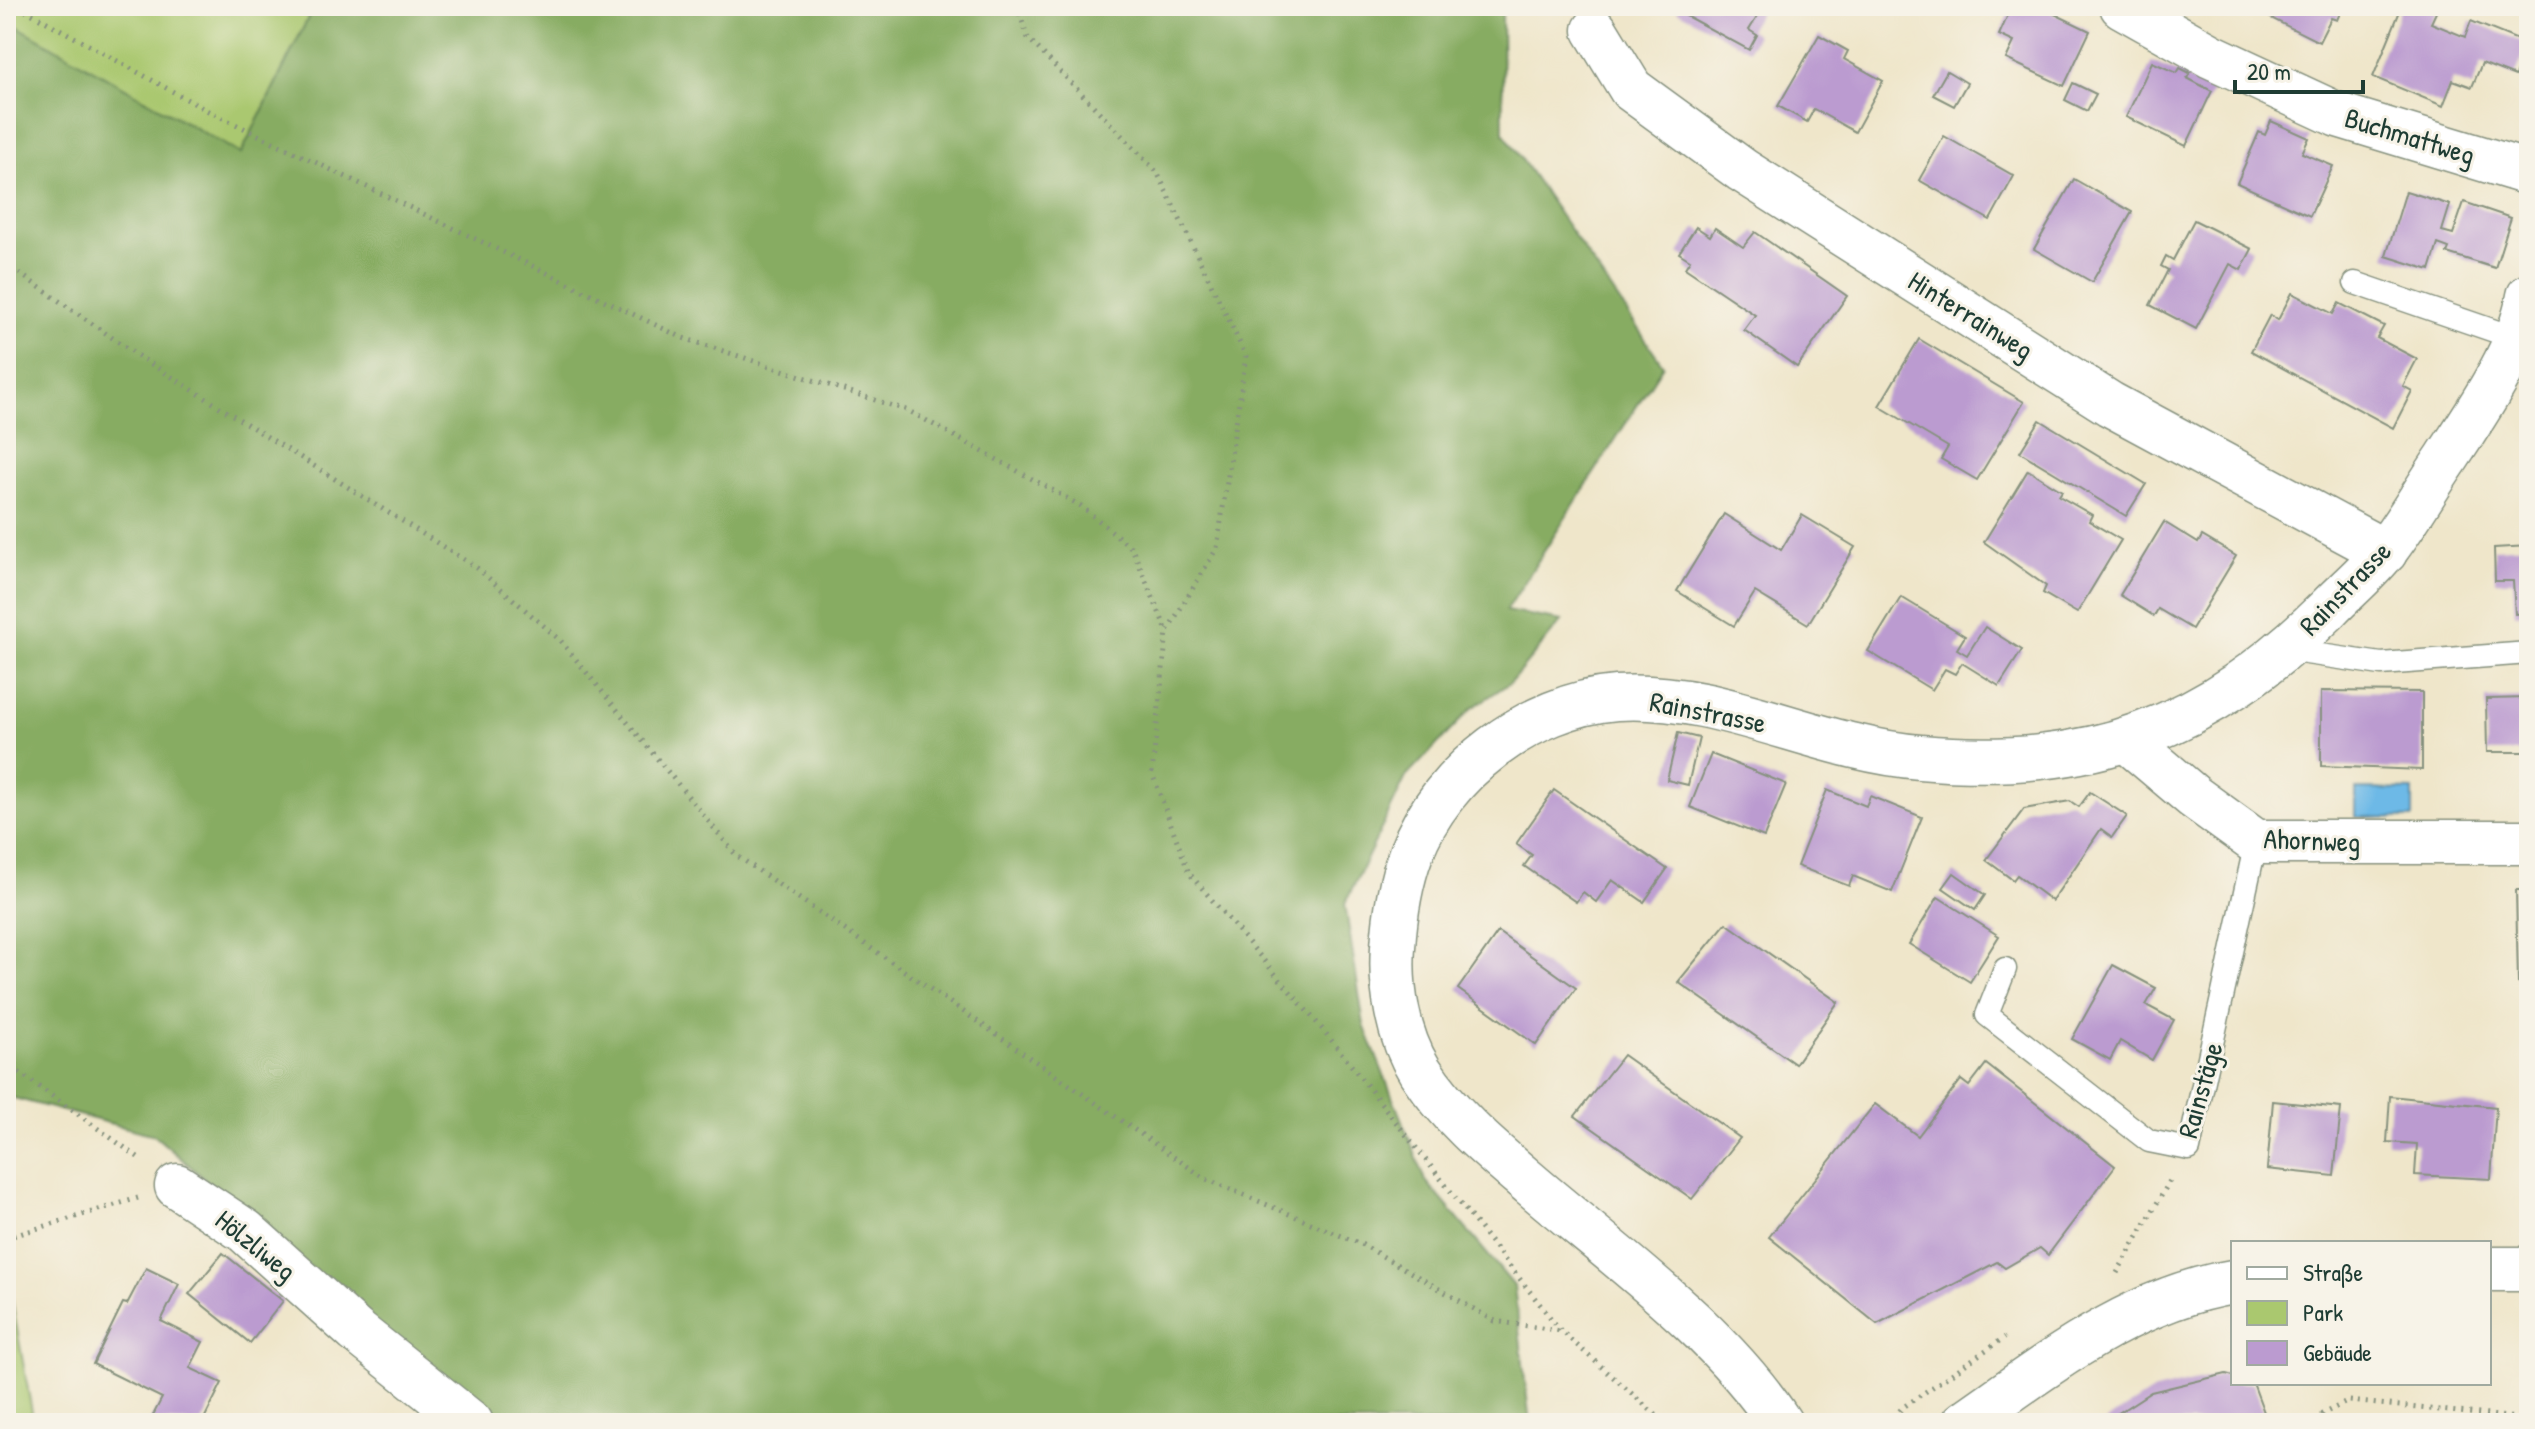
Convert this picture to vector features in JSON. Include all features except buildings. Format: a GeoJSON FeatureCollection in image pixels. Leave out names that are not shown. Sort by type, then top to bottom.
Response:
{"type":"FeatureCollection","features":[{"type":"Feature","properties":{"kind":"street","name":"Buchmattweg"},"geometry":{"type":"LineString","coordinates":[[2122,6],[2211,56],[2338,115],[2529,173]]}},
{"type":"Feature","properties":{"kind":"street","name":"Hinterrainweg"},"geometry":{"type":"LineString","coordinates":[[1595,30],[1631,89],[1742,170],[2110,404],[2385,552]]}},
{"type":"Feature","properties":{"kind":"street","name":"Rainstrasse"},"geometry":{"type":"LineString","coordinates":[[1766,1417],[1728,1356],[1486,1146],[1419,1069],[1402,1030],[1392,961],[1400,888],[1413,848],[1426,824],[1457,781],[1485,753],[1523,729],[1566,709],[1612,698],[1685,702],[1855,747],[1927,758],[2057,754],[2129,742],[2202,708],[2286,650],[2385,552],[2477,411],[2514,362],[2529,296]]}},
{"type":"Feature","properties":{"kind":"street","name":"Ahornweg"},"geometry":{"type":"LineString","coordinates":[[2129,742],[2194,797],[2256,842],[2529,842]]}},
{"type":"Feature","properties":{"kind":"street","name":"Hölzliweg"},"geometry":{"type":"LineString","coordinates":[[177,1186],[245,1231],[356,1331],[471,1423]]}},
{"type":"Feature","properties":{"kind":"street"},"geometry":{"type":"LineString","coordinates":[[2491,1269],[2529,1269]]}},
{"type":"Feature","properties":{"kind":"street"},"geometry":{"type":"LineString","coordinates":[[1964,1423],[2084,1340],[2202,1287],[2231,1282]]}},
{"type":"Feature","properties":{"kind":"lane"},"geometry":{"type":"LineString","coordinates":[[2355,283],[2514,362]]}},
{"type":"Feature","properties":{"kind":"lane"},"geometry":{"type":"LineString","coordinates":[[2286,650],[2381,664],[2529,653]]}},
{"type":"Feature","properties":{"kind":"lane","name":"Rainstäge"},"geometry":{"type":"LineString","coordinates":[[2005,969],[1987,1015],[2149,1141],[2189,1149],[2256,842]]}},
{"type":"Feature","properties":{"kind":"path"},"geometry":{"type":"LineString","coordinates":[[18,6],[206,110],[683,338],[909,411],[1081,506],[1132,548],[1167,631]]}},
{"type":"Feature","properties":{"kind":"path"},"geometry":{"type":"LineString","coordinates":[[1017,6],[1028,38],[1157,172],[1246,356],[1217,548],[1167,631],[1152,773],[1189,873],[1324,1031],[1561,1331],[1665,1423]]}},
{"type":"Feature","properties":{"kind":"path"},"geometry":{"type":"LineString","coordinates":[[6,264],[140,357],[477,568],[560,640],[736,855],[1206,1179],[1363,1245],[1495,1321],[1561,1331]]}},
{"type":"Feature","properties":{"kind":"path"},"geometry":{"type":"LineString","coordinates":[[6,1063],[177,1186]]}},
{"type":"Feature","properties":{"kind":"path"},"geometry":{"type":"LineString","coordinates":[[2113,1280],[2189,1149]]}},
{"type":"Feature","properties":{"kind":"path"},"geometry":{"type":"LineString","coordinates":[[6,1238],[177,1186]]}},
{"type":"Feature","properties":{"kind":"path"},"geometry":{"type":"LineString","coordinates":[[2320,1423],[2322,1414],[2349,1401],[2529,1419]]}},
{"type":"Feature","properties":{"kind":"green space"},"geometry":{"type":"Polygon","coordinates":[[[6,6],[314,6],[241,154],[6,20],[6,6]]]}},
{"type":"Feature","properties":{"kind":"green space"},"geometry":{"type":"Polygon","coordinates":[[[314,6],[1502,6],[1503,132],[1663,365],[1506,611],[1562,621],[1511,682],[1472,708],[1406,777],[1345,904],[1364,1025],[1426,1181],[1514,1286],[1530,1423],[481,1423],[472,1411],[154,1135],[6,1096],[6,20],[241,154],[314,6]]]}},
{"type":"Feature","properties":{"kind":"green space"},"geometry":{"type":"Polygon","coordinates":[[[6,1268],[34,1423],[6,1423],[6,1268]]]}},
{"type":"Feature","properties":{"kind":"water"},"geometry":{"type":"Polygon","coordinates":[[[2356,789],[2413,790],[2413,818],[2356,817],[2356,789]]]}}]}
